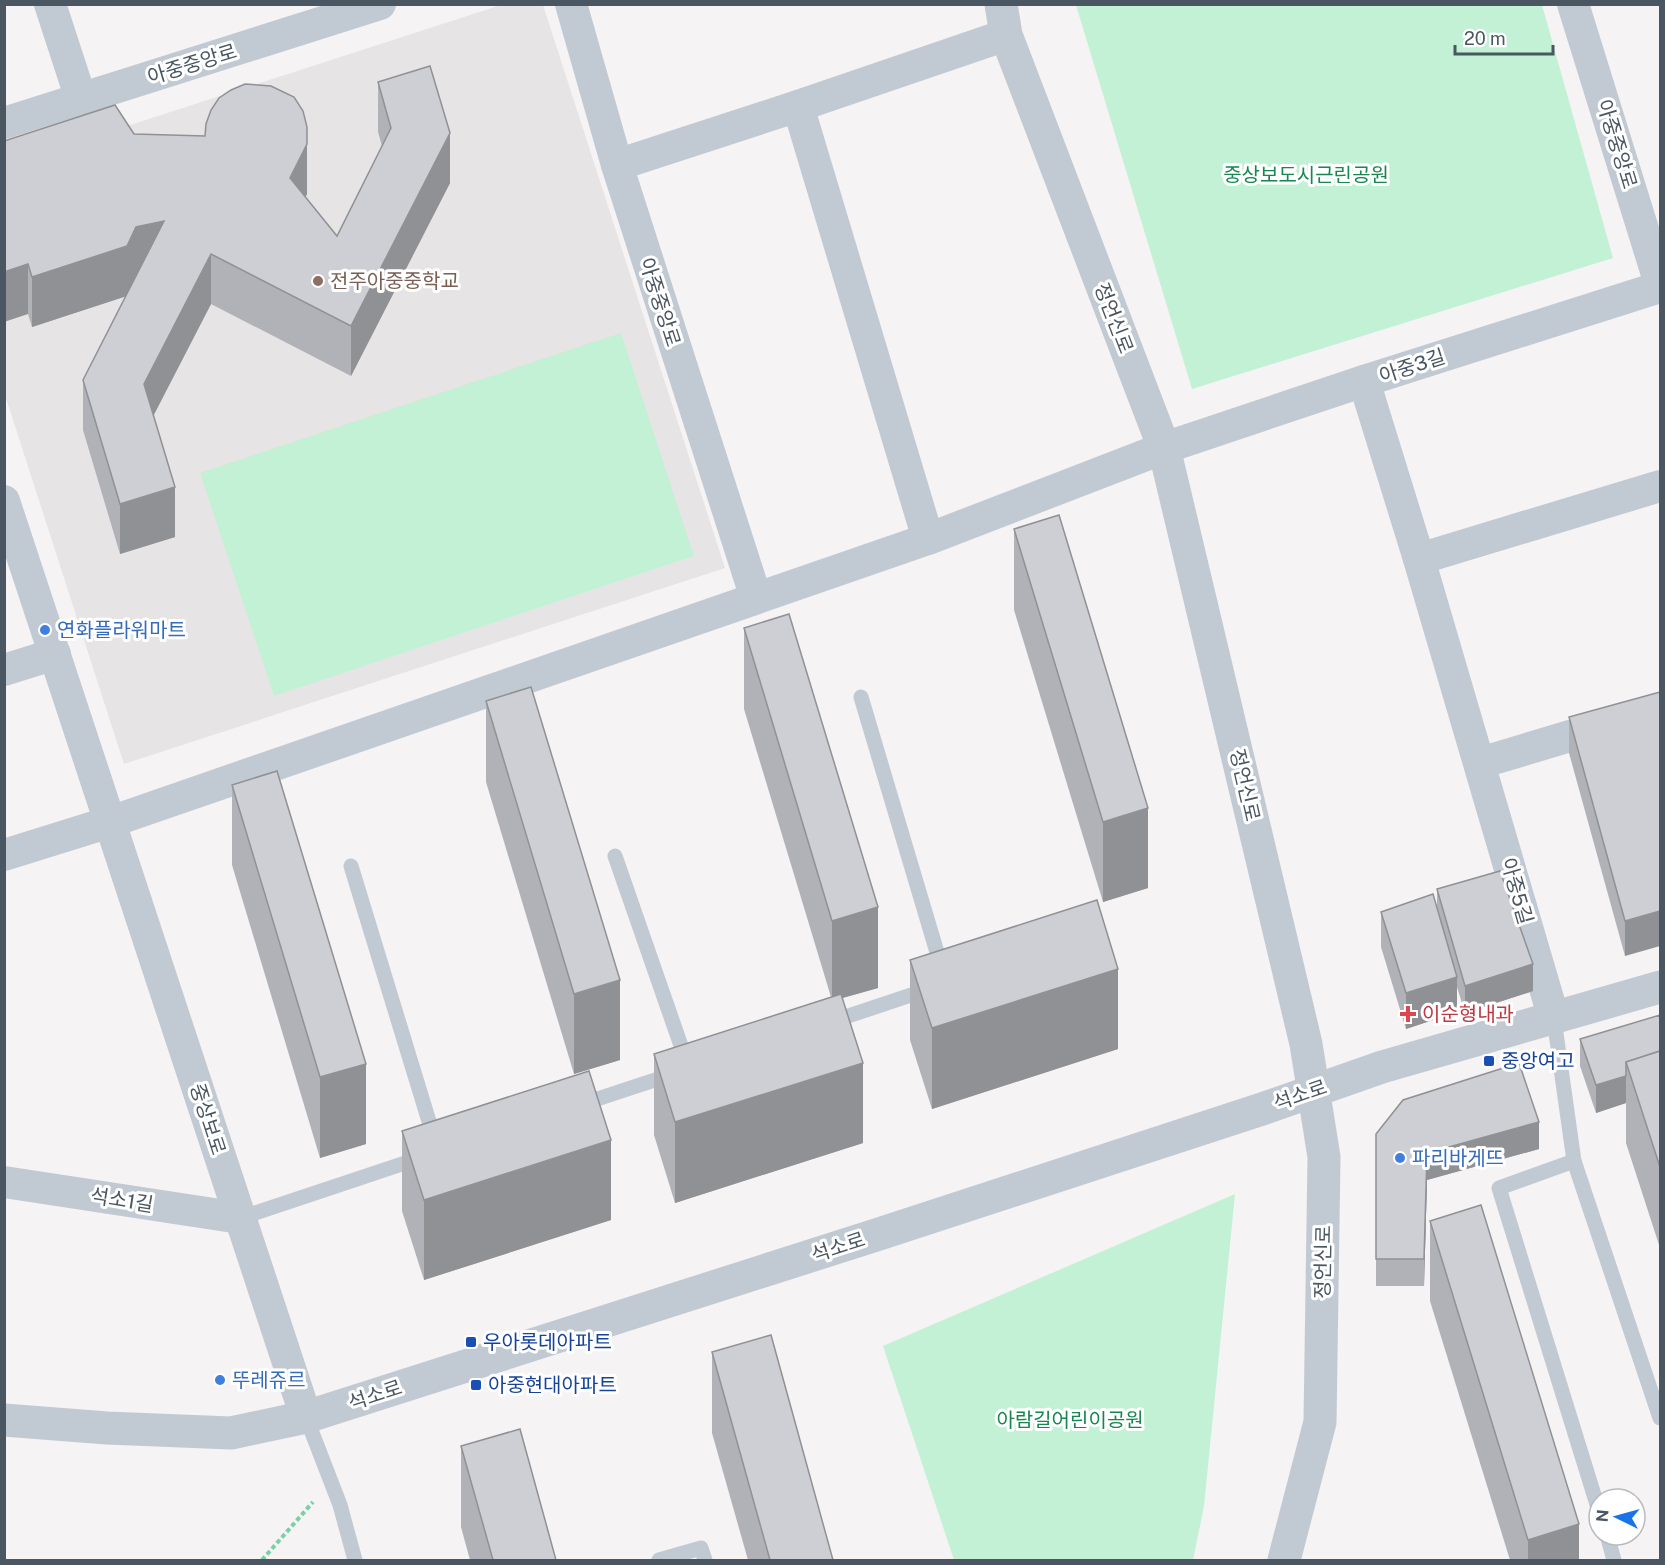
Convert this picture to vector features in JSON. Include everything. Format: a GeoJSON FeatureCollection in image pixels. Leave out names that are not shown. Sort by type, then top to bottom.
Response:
{"type":"FeatureCollection","features":[{"type":"Feature","properties":{"kind":"street"},"geometry":{"type":"LineString","coordinates":[[50,4],[81,99]]}},
{"type":"Feature","properties":{"kind":"street","name":"아중중앙로"},"geometry":{"type":"LineString","coordinates":[[4,123],[380,4]]}},
{"type":"Feature","properties":{"kind":"street","name":"아중중앙로"},"geometry":{"type":"LineString","coordinates":[[571,4],[617,165],[756,598]]}},
{"type":"Feature","properties":{"kind":"street","name":"아중중앙로"},"geometry":{"type":"LineString","coordinates":[[1573,4],[1660,285]]}},
{"type":"Feature","properties":{"kind":"street","name":"정언신로"},"geometry":{"type":"LineString","coordinates":[[617,165],[798,106],[1004,20],[1164,448],[1304,1032],[1315,1090],[1324,1157],[1320,1422],[1284,1560]]}},
{"type":"Feature","properties":{"kind":"street"},"geometry":{"type":"LineString","coordinates":[[798,106],[928,539]]}},
{"type":"Feature","properties":{"kind":"street","name":"아중3길"},"geometry":{"type":"LineString","coordinates":[[110,822],[928,539],[1164,448],[1660,285]]}},
{"type":"Feature","properties":{"kind":"street","name":"아중5길"},"geometry":{"type":"LineString","coordinates":[[1364,381],[1480,763],[1554,1019]]}},
{"type":"Feature","properties":{"kind":"street"},"geometry":{"type":"LineString","coordinates":[[1419,559],[1660,486]]}},
{"type":"Feature","properties":{"kind":"street","name":"중상보로"},"geometry":{"type":"LineString","coordinates":[[4,501],[306,1417]]}},
{"type":"Feature","properties":{"kind":"street"},"geometry":{"type":"LineString","coordinates":[[4,670],[55,654]]}},
{"type":"Feature","properties":{"kind":"street"},"geometry":{"type":"LineString","coordinates":[[1480,763],[1660,709]]}},
{"type":"Feature","properties":{"kind":"street"},"geometry":{"type":"LineString","coordinates":[[4,855],[110,822]]}},
{"type":"Feature","properties":{"kind":"street","name":"석소로"},"geometry":{"type":"LineString","coordinates":[[4,1420],[107,1428],[231,1433],[306,1417],[887,1232],[1382,1067],[1660,987]]}},
{"type":"Feature","properties":{"kind":"street","name":"석소1길"},"geometry":{"type":"LineString","coordinates":[[4,1182],[240,1218]]}},
{"type":"Feature","properties":{"kind":"lane"},"geometry":{"type":"LineString","coordinates":[[812,1028],[946,984],[861,697]]}},
{"type":"Feature","properties":{"kind":"lane"},"geometry":{"type":"LineString","coordinates":[[564,1110],[694,1067],[615,856]]}},
{"type":"Feature","properties":{"kind":"lane"},"geometry":{"type":"LineString","coordinates":[[240,1218],[445,1150],[351,866]]}},
{"type":"Feature","properties":{"kind":"lane"},"geometry":{"type":"LineString","coordinates":[[1554,1019],[1574,1161],[1660,1418]]}},
{"type":"Feature","properties":{"kind":"lane"},"geometry":{"type":"LineString","coordinates":[[1574,1161],[1499,1188],[1592,1487]]}},
{"type":"Feature","properties":{"kind":"lane"},"geometry":{"type":"LineString","coordinates":[[306,1417],[340,1505],[355,1560]]}},
{"type":"Feature","properties":{"kind":"lane"},"geometry":{"type":"LineString","coordinates":[[659,1560],[701,1548],[705,1560]]}},
{"type":"Feature","properties":{"kind":"path"},"geometry":{"type":"LineString","coordinates":[[262,1560],[331,1482]]}},
{"type":"Feature","properties":{"kind":"shaded area","name":"전주아중중학교"},"geometry":{"type":"Polygon","coordinates":[[[501,5],[543,5],[725,568],[124,764],[5,395],[4,166],[501,5]]]}},
{"type":"Feature","properties":{"kind":"green space","name":"중상보도시근린공원"},"geometry":{"type":"Polygon","coordinates":[[[1076,5],[1542,5],[1613,258],[1192,389],[1076,5]]]}},
{"type":"Feature","properties":{"kind":"green space"},"geometry":{"type":"Polygon","coordinates":[[[621,333],[694,556],[274,696],[200,473],[621,333]]]}},
{"type":"Feature","properties":{"kind":"green space","name":"아람길어린이공원"},"geometry":{"type":"Polygon","coordinates":[[[1235,1194],[1204,1506],[1193,1560],[954,1560],[883,1346],[1235,1194]]]}},
{"type":"Feature","properties":{"kind":"building"},"geometry":{"type":"Polygon","coordinates":[[[430,66],[450,133],[351,326],[211,254],[144,384],[175,487],[120,504],[83,380],[164,221],[136,227],[127,246],[32,277],[28,264],[4,272],[4,141],[115,105],[134,134],[205,136],[211,110],[219,98],[245,84],[271,86],[294,97],[303,111],[307,127],[307,144],[290,178],[337,236],[391,128],[378,82],[430,66]]]}},
{"type":"Feature","properties":{"kind":"building"},"geometry":{"type":"Polygon","coordinates":[[[1059,515],[1148,808],[1103,822],[1014,529],[1059,515]]]}},
{"type":"Feature","properties":{"kind":"building"},"geometry":{"type":"Polygon","coordinates":[[[789,614],[878,907],[832,921],[744,628],[789,614]]]}},
{"type":"Feature","properties":{"kind":"building"},"geometry":{"type":"Polygon","coordinates":[[[531,687],[620,980],[574,994],[486,701],[531,687]]]}},
{"type":"Feature","properties":{"kind":"building"},"geometry":{"type":"Polygon","coordinates":[[[1660,692],[1660,911],[1625,921],[1569,717],[1660,692]]]}},
{"type":"Feature","properties":{"kind":"building"},"geometry":{"type":"Polygon","coordinates":[[[277,771],[366,1064],[320,1077],[232,785],[277,771]]]}},
{"type":"Feature","properties":{"kind":"building"},"geometry":{"type":"Polygon","coordinates":[[[1500,871],[1533,964],[1465,986],[1437,889],[1500,871]]]}},
{"type":"Feature","properties":{"kind":"building"},"geometry":{"type":"Polygon","coordinates":[[[1433,894],[1457,977],[1406,993],[1381,912],[1433,894]]]}},
{"type":"Feature","properties":{"kind":"building"},"geometry":{"type":"Polygon","coordinates":[[[1097,900],[1118,969],[932,1028],[910,960],[1097,900]]]}},
{"type":"Feature","properties":{"kind":"building"},"geometry":{"type":"Polygon","coordinates":[[[841,994],[863,1063],[675,1122],[654,1054],[841,994]]]}},
{"type":"Feature","properties":{"kind":"building"},"geometry":{"type":"Polygon","coordinates":[[[1660,1015],[1660,1051],[1626,1062],[1626,1076],[1596,1085],[1580,1039],[1660,1015]]]}},
{"type":"Feature","properties":{"kind":"building"},"geometry":{"type":"Polygon","coordinates":[[[1660,1051],[1660,1167],[1626,1062],[1660,1051]]]}},
{"type":"Feature","properties":{"kind":"building"},"geometry":{"type":"Polygon","coordinates":[[[1519,1063],[1539,1122],[1427,1153],[1424,1259],[1376,1259],[1376,1134],[1403,1100],[1519,1063]]]}},
{"type":"Feature","properties":{"kind":"building"},"geometry":{"type":"Polygon","coordinates":[[[589,1071],[611,1140],[424,1200],[402,1131],[589,1071]]]}},
{"type":"Feature","properties":{"kind":"building"},"geometry":{"type":"Polygon","coordinates":[[[1481,1205],[1579,1524],[1528,1540],[1430,1221],[1481,1205]]]}},
{"type":"Feature","properties":{"kind":"building"},"geometry":{"type":"Polygon","coordinates":[[[771,1335],[833,1560],[770,1560],[712,1352],[771,1335]]]}},
{"type":"Feature","properties":{"kind":"building"},"geometry":{"type":"Polygon","coordinates":[[[520,1429],[556,1560],[493,1560],[461,1446],[520,1429]]]}},
{"type":"Feature","properties":{"kind":"place","name":"전주아중중학교"},"geometry":{"type":"Point","coordinates":[318,281]}},
{"type":"Feature","properties":{"kind":"place","name":"연화플라워마트"},"geometry":{"type":"Point","coordinates":[45,630]}},
{"type":"Feature","properties":{"kind":"place","name":"이순형내과"},"geometry":{"type":"Point","coordinates":[1408,1014]}},
{"type":"Feature","properties":{"kind":"place","name":"중앙여고"},"geometry":{"type":"Point","coordinates":[1489,1061]}},
{"type":"Feature","properties":{"kind":"place","name":"파리바게뜨"},"geometry":{"type":"Point","coordinates":[1400,1158]}},
{"type":"Feature","properties":{"kind":"place","name":"우아롯데아파트"},"geometry":{"type":"Point","coordinates":[471,1342]}},
{"type":"Feature","properties":{"kind":"place","name":"뚜레쥬르"},"geometry":{"type":"Point","coordinates":[220,1380]}},
{"type":"Feature","properties":{"kind":"place","name":"아중현대아파트"},"geometry":{"type":"Point","coordinates":[476,1385]}}]}
